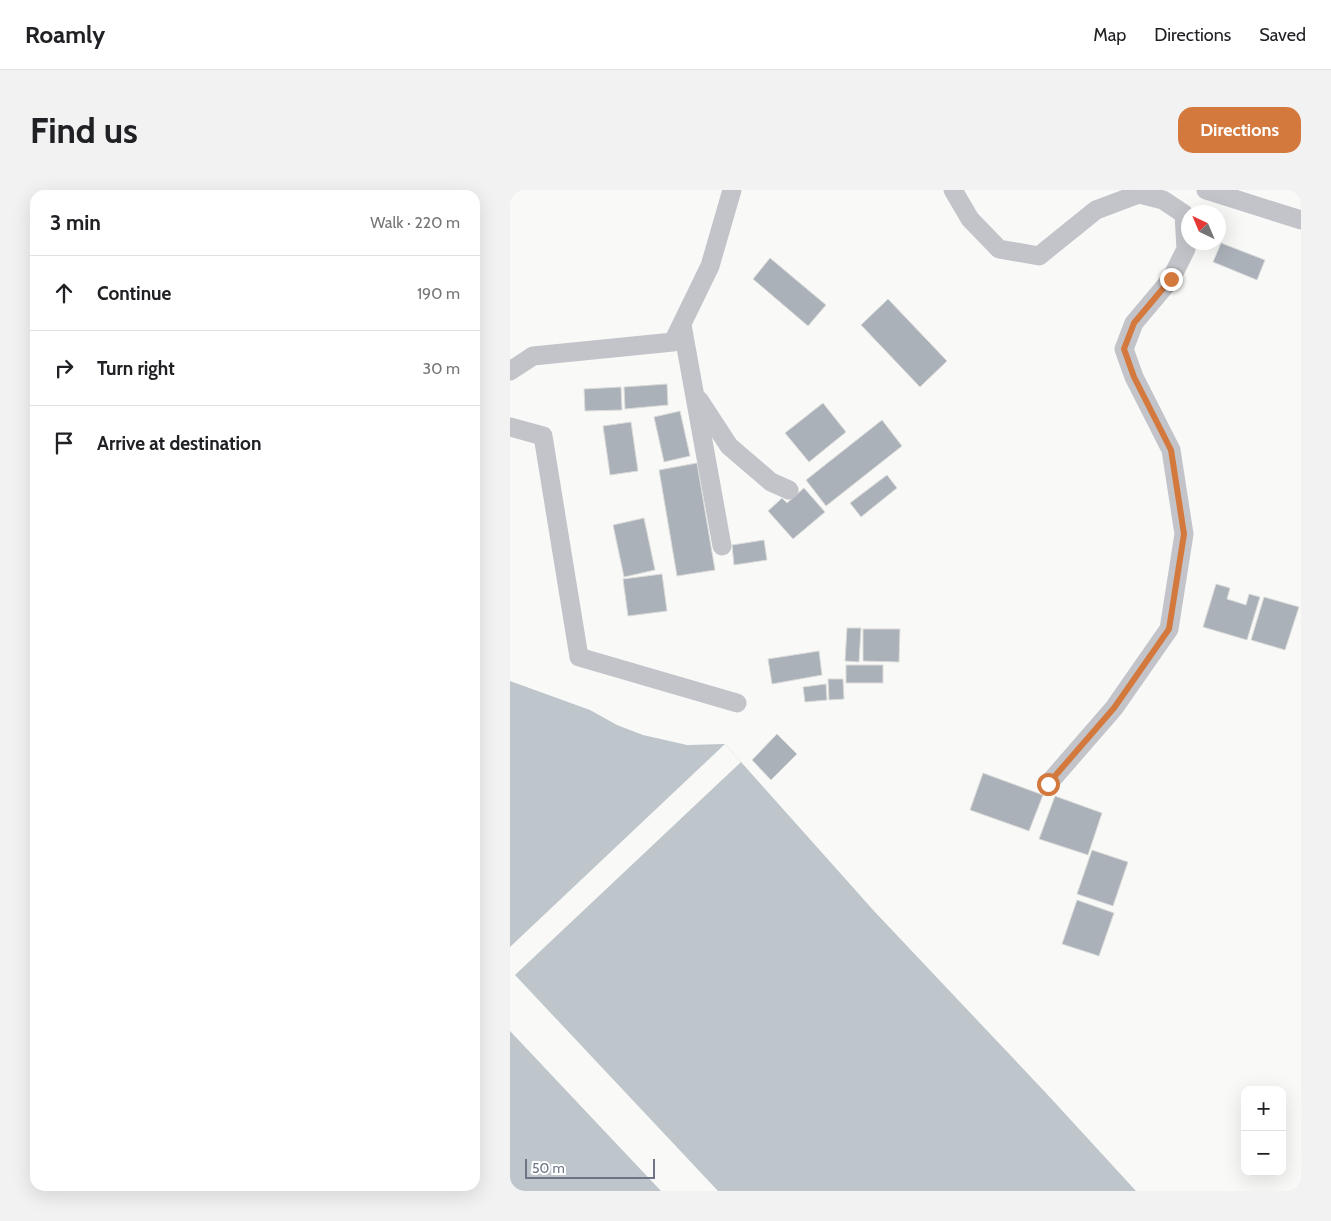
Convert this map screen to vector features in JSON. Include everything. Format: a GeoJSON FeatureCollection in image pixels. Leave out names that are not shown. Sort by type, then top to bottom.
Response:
{"type":"FeatureCollection","features":[{"type":"Feature","properties":{"kind":"street"},"geometry":{"type":"LineString","coordinates":[[510,371],[533,356],[673,342],[710,266],[732,190]]}},
{"type":"Feature","properties":{"kind":"street"},"geometry":{"type":"LineString","coordinates":[[953,190],[970,219],[999,249],[1039,256],[1096,210],[1145,192],[1163,200],[1184,214],[1186,249],[1171,279],[1134,323],[1124,349],[1134,377],[1171,450],[1184,534],[1169,629],[1114,708],[1048,784]]}},
{"type":"Feature","properties":{"kind":"street"},"geometry":{"type":"LineString","coordinates":[[1206,190],[1301,220]]}},
{"type":"Feature","properties":{"kind":"street"},"geometry":{"type":"LineString","coordinates":[[682,324],[722,546]]}},
{"type":"Feature","properties":{"kind":"street"},"geometry":{"type":"LineString","coordinates":[[694,393],[729,446],[771,482],[789,490]]}},
{"type":"Feature","properties":{"kind":"street"},"geometry":{"type":"LineString","coordinates":[[510,427],[543,436],[579,657],[737,703]]}},
{"type":"Feature","properties":{"kind":"shaded area"},"geometry":{"type":"Polygon","coordinates":[[[510,681],[590,710],[617,725],[643,735],[687,745],[725,744],[874,911],[1136,1191],[510,1191],[510,681]]]}},
{"type":"Feature","properties":{"kind":"pier"},"geometry":{"type":"Polygon","coordinates":[[[725,744],[741,762],[515,975],[718,1191],[661,1191],[510,1031],[510,947],[725,744]]]}},
{"type":"Feature","properties":{"kind":"building"},"geometry":{"type":"Polygon","coordinates":[[[1226,245],[1265,260],[1257,280],[1213,262],[1218,250],[1226,250],[1226,245]]]}},
{"type":"Feature","properties":{"kind":"building"},"geometry":{"type":"Polygon","coordinates":[[[770,258],[826,305],[808,326],[753,279],[770,258]]]}},
{"type":"Feature","properties":{"kind":"building"},"geometry":{"type":"Polygon","coordinates":[[[888,299],[947,361],[920,387],[861,325],[888,299]]]}},
{"type":"Feature","properties":{"kind":"building"},"geometry":{"type":"Polygon","coordinates":[[[667,384],[668,405],[625,409],[624,387],[667,384]]]}},
{"type":"Feature","properties":{"kind":"building"},"geometry":{"type":"Polygon","coordinates":[[[621,387],[622,410],[585,411],[584,389],[621,387]]]}},
{"type":"Feature","properties":{"kind":"building"},"geometry":{"type":"Polygon","coordinates":[[[823,403],[846,432],[809,462],[785,433],[823,403]]]}},
{"type":"Feature","properties":{"kind":"building"},"geometry":{"type":"Polygon","coordinates":[[[680,411],[690,456],[664,462],[654,417],[680,411]]]}},
{"type":"Feature","properties":{"kind":"building"},"geometry":{"type":"Polygon","coordinates":[[[882,420],[902,446],[826,506],[806,480],[882,420]]]}},
{"type":"Feature","properties":{"kind":"building"},"geometry":{"type":"Polygon","coordinates":[[[631,422],[638,471],[610,475],[603,426],[631,422]]]}},
{"type":"Feature","properties":{"kind":"building"},"geometry":{"type":"Polygon","coordinates":[[[697,463],[715,570],[677,576],[659,470],[697,463]]]}},
{"type":"Feature","properties":{"kind":"building"},"geometry":{"type":"Polygon","coordinates":[[[887,475],[897,488],[861,517],[850,503],[887,475]]]}},
{"type":"Feature","properties":{"kind":"building"},"geometry":{"type":"Polygon","coordinates":[[[804,488],[825,512],[793,539],[768,511],[782,498],[787,503],[804,488]]]}},
{"type":"Feature","properties":{"kind":"building"},"geometry":{"type":"Polygon","coordinates":[[[644,518],[655,570],[624,577],[613,525],[644,518]]]}},
{"type":"Feature","properties":{"kind":"building"},"geometry":{"type":"Polygon","coordinates":[[[764,540],[767,560],[734,565],[732,545],[764,540]]]}},
{"type":"Feature","properties":{"kind":"building"},"geometry":{"type":"Polygon","coordinates":[[[662,574],[667,611],[628,616],[623,579],[662,574]]]}},
{"type":"Feature","properties":{"kind":"building"},"geometry":{"type":"Polygon","coordinates":[[[1216,584],[1230,588],[1227,599],[1246,605],[1249,594],[1260,597],[1247,640],[1203,627],[1216,584]]]}},
{"type":"Feature","properties":{"kind":"building"},"geometry":{"type":"Polygon","coordinates":[[[1264,597],[1299,607],[1285,650],[1251,640],[1264,597]]]}},
{"type":"Feature","properties":{"kind":"building"},"geometry":{"type":"Polygon","coordinates":[[[847,628],[861,628],[859,662],[845,661],[847,628]]]}},
{"type":"Feature","properties":{"kind":"building"},"geometry":{"type":"Polygon","coordinates":[[[863,629],[900,629],[899,662],[863,661],[863,629]]]}},
{"type":"Feature","properties":{"kind":"building"},"geometry":{"type":"Polygon","coordinates":[[[819,651],[822,675],[772,684],[768,659],[819,651]]]}},
{"type":"Feature","properties":{"kind":"building"},"geometry":{"type":"Polygon","coordinates":[[[846,665],[883,665],[883,683],[846,683],[846,665]]]}},
{"type":"Feature","properties":{"kind":"building"},"geometry":{"type":"Polygon","coordinates":[[[828,679],[843,679],[844,699],[829,700],[828,679]]]}},
{"type":"Feature","properties":{"kind":"building"},"geometry":{"type":"Polygon","coordinates":[[[826,684],[827,700],[805,702],[803,687],[826,684]]]}},
{"type":"Feature","properties":{"kind":"building"},"geometry":{"type":"Polygon","coordinates":[[[777,734],[797,754],[771,780],[752,760],[777,734]]]}},
{"type":"Feature","properties":{"kind":"building"},"geometry":{"type":"Polygon","coordinates":[[[983,773],[1043,795],[1029,831],[970,810],[983,773]]]}},
{"type":"Feature","properties":{"kind":"building"},"geometry":{"type":"Polygon","coordinates":[[[1055,796],[1102,813],[1088,855],[1039,839],[1055,796]]]}},
{"type":"Feature","properties":{"kind":"building"},"geometry":{"type":"Polygon","coordinates":[[[1092,850],[1128,862],[1113,906],[1077,894],[1092,850]]]}},
{"type":"Feature","properties":{"kind":"building"},"geometry":{"type":"Polygon","coordinates":[[[1077,900],[1114,913],[1099,956],[1062,944],[1077,900]]]}},
{"type":"Feature","properties":{"kind":"route"},"geometry":{"type":"LineString","coordinates":[[1048,784],[1114,708],[1169,629],[1184,534],[1171,450],[1134,377],[1124,349],[1134,323],[1171,279]]}}]}
